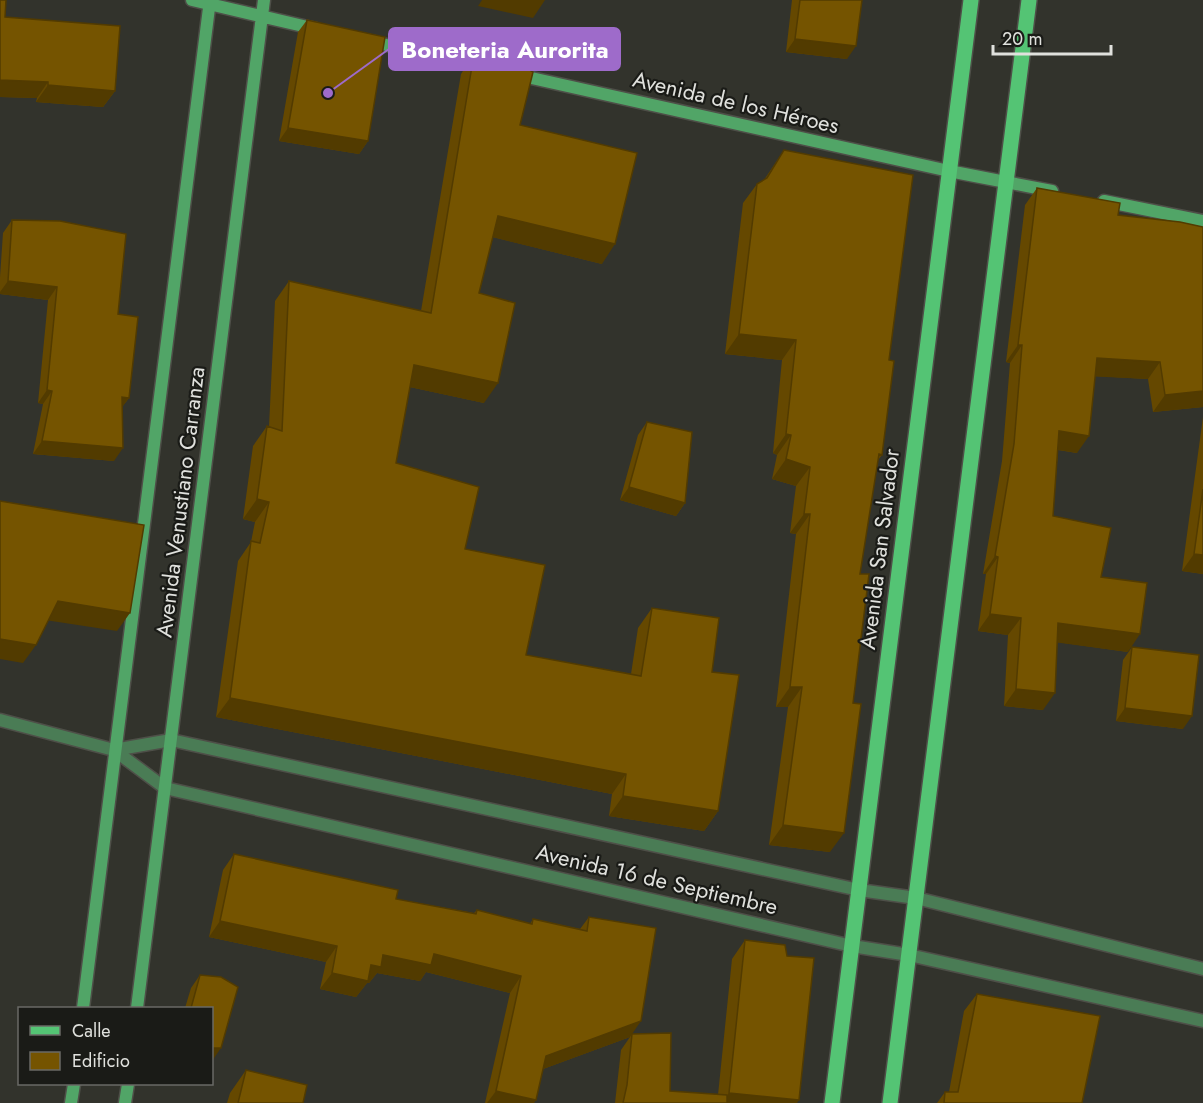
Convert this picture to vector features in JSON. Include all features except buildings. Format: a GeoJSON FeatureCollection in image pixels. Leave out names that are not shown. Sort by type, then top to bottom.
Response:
{"type":"FeatureCollection","features":[{"type":"Feature","properties":{"kind":"main road","name":"Avenida San Salvador"},"geometry":{"type":"LineString","coordinates":[[832,1103],[971,0]]}},
{"type":"Feature","properties":{"kind":"main road"},"geometry":{"type":"LineString","coordinates":[[890,1103],[1029,0]]}},
{"type":"Feature","properties":{"kind":"street"},"geometry":{"type":"LineString","coordinates":[[192,0],[209,2],[332,33]]}},
{"type":"Feature","properties":{"kind":"street","name":"Avenida Venustiano Carranza"},"geometry":{"type":"LineString","coordinates":[[137,1007],[264,0]]}},
{"type":"Feature","properties":{"kind":"street","name":"Avenida Venustiano Carranza"},"geometry":{"type":"LineString","coordinates":[[83,1007],[209,2]]}},
{"type":"Feature","properties":{"kind":"street","name":"Avenida de los Héroes"},"geometry":{"type":"LineString","coordinates":[[356,38],[950,171],[1064,194]]}},
{"type":"Feature","properties":{"kind":"street"},"geometry":{"type":"LineString","coordinates":[[1087,198],[1203,221]]}},
{"type":"Feature","properties":{"kind":"street","name":"Avenida 16 de Septiembre"},"geometry":{"type":"LineString","coordinates":[[0,720],[114,750],[165,788],[852,946],[909,955],[1203,1021]]}},
{"type":"Feature","properties":{"kind":"street","name":"Avenida 16 de Septiembre"},"geometry":{"type":"LineString","coordinates":[[114,750],[171,740],[859,890],[916,898],[1203,969]]}},
{"type":"Feature","properties":{"kind":"street"},"geometry":{"type":"LineString","coordinates":[[71,1103],[74,1085]]}},
{"type":"Feature","properties":{"kind":"street"},"geometry":{"type":"LineString","coordinates":[[125,1103],[128,1085]]}},
{"type":"Feature","properties":{"kind":"place","name":"Boneteria Aurorita"},"geometry":{"type":"Point","coordinates":[328,93]}}]}
